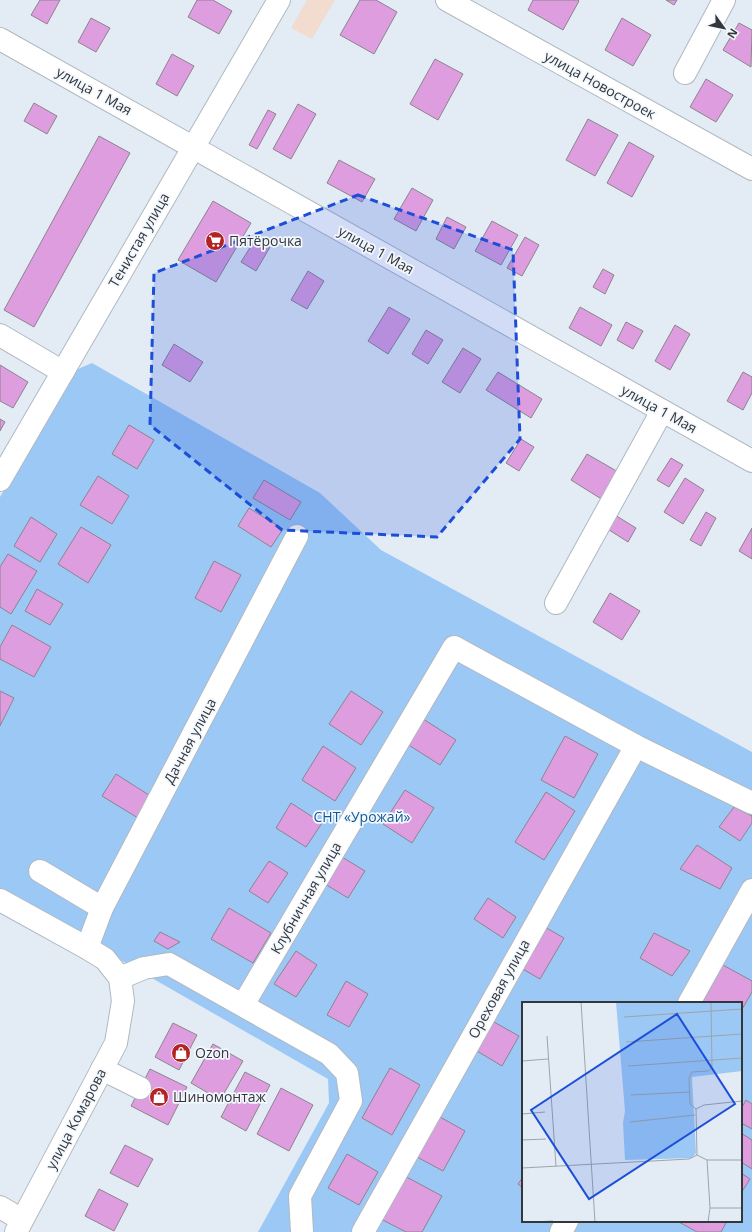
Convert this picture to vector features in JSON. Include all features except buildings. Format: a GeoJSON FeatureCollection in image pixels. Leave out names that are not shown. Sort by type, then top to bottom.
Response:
{"type":"FeatureCollection","features":[{"type":"Feature","properties":{"kind":"street","name":"Тенистая улица"},"geometry":{"type":"LineString","coordinates":[[0,480],[279,0]]}},
{"type":"Feature","properties":{"kind":"street","name":"улица Новостроек"},"geometry":{"type":"LineString","coordinates":[[447,0],[752,169]]}},
{"type":"Feature","properties":{"kind":"street"},"geometry":{"type":"LineString","coordinates":[[685,73],[724,0]]}},
{"type":"Feature","properties":{"kind":"street","name":"улица 1 Мая"},"geometry":{"type":"LineString","coordinates":[[0,39],[752,461]]}},
{"type":"Feature","properties":{"kind":"street"},"geometry":{"type":"LineString","coordinates":[[0,335],[62,372]]}},
{"type":"Feature","properties":{"kind":"street"},"geometry":{"type":"LineString","coordinates":[[556,602],[662,410]]}},
{"type":"Feature","properties":{"kind":"street","name":"Дачная улица"},"geometry":{"type":"LineString","coordinates":[[87,948],[102,908],[297,536]]}},
{"type":"Feature","properties":{"kind":"street","name":"Клубничная улица"},"geometry":{"type":"LineString","coordinates":[[243,1005],[454,647],[636,746]]}},
{"type":"Feature","properties":{"kind":"street"},"geometry":{"type":"LineString","coordinates":[[636,746],[752,803]]}},
{"type":"Feature","properties":{"kind":"street","name":"Ореховая улица"},"geometry":{"type":"LineString","coordinates":[[363,1232],[636,746]]}},
{"type":"Feature","properties":{"kind":"street"},"geometry":{"type":"LineString","coordinates":[[40,872],[102,908]]}},
{"type":"Feature","properties":{"kind":"street"},"geometry":{"type":"LineString","coordinates":[[690,1002],[752,890]]}},
{"type":"Feature","properties":{"kind":"street"},"geometry":{"type":"LineString","coordinates":[[0,900],[105,959],[120,978],[144,968],[169,964],[329,1054],[347,1073],[351,1101],[300,1196],[302,1232]]}},
{"type":"Feature","properties":{"kind":"street","name":"улица Комарова"},"geometry":{"type":"LineString","coordinates":[[19,1226],[116,1043],[123,1001],[120,978]]}},
{"type":"Feature","properties":{"kind":"street"},"geometry":{"type":"LineString","coordinates":[[102,1069],[140,1088]]}},
{"type":"Feature","properties":{"kind":"street"},"geometry":{"type":"LineString","coordinates":[[0,1207],[19,1226]]}},
{"type":"Feature","properties":{"kind":"street"},"geometry":{"type":"LineString","coordinates":[[561,1232],[566,1222]]}},
{"type":"Feature","properties":{"kind":"highlighted area"},"geometry":{"type":"Polygon","coordinates":[[[358,195],[513,250],[520,439],[437,537],[282,530],[150,425],[154,273],[358,195]]]}},
{"type":"Feature","properties":{"kind":"shaded area"},"geometry":{"type":"Polygon","coordinates":[[[307,0],[335,0],[312,39],[291,28],[307,0]]]}},
{"type":"Feature","properties":{"kind":"green space","name":"СНТ «Урожай»"},"geometry":{"type":"Polygon","coordinates":[[[92,363],[320,493],[381,550],[752,752],[752,1232],[258,1232],[329,1103],[328,1079],[0,891],[0,497],[71,372],[92,363]]]}},
{"type":"Feature","properties":{"kind":"place","name":"Пятёрочка"},"geometry":{"type":"Point","coordinates":[215,241]}},
{"type":"Feature","properties":{"kind":"place","name":"Ozon"},"geometry":{"type":"Point","coordinates":[181,1053]}},
{"type":"Feature","properties":{"kind":"place","name":"Шиномонтаж"},"geometry":{"type":"Point","coordinates":[159,1097]}}]}
